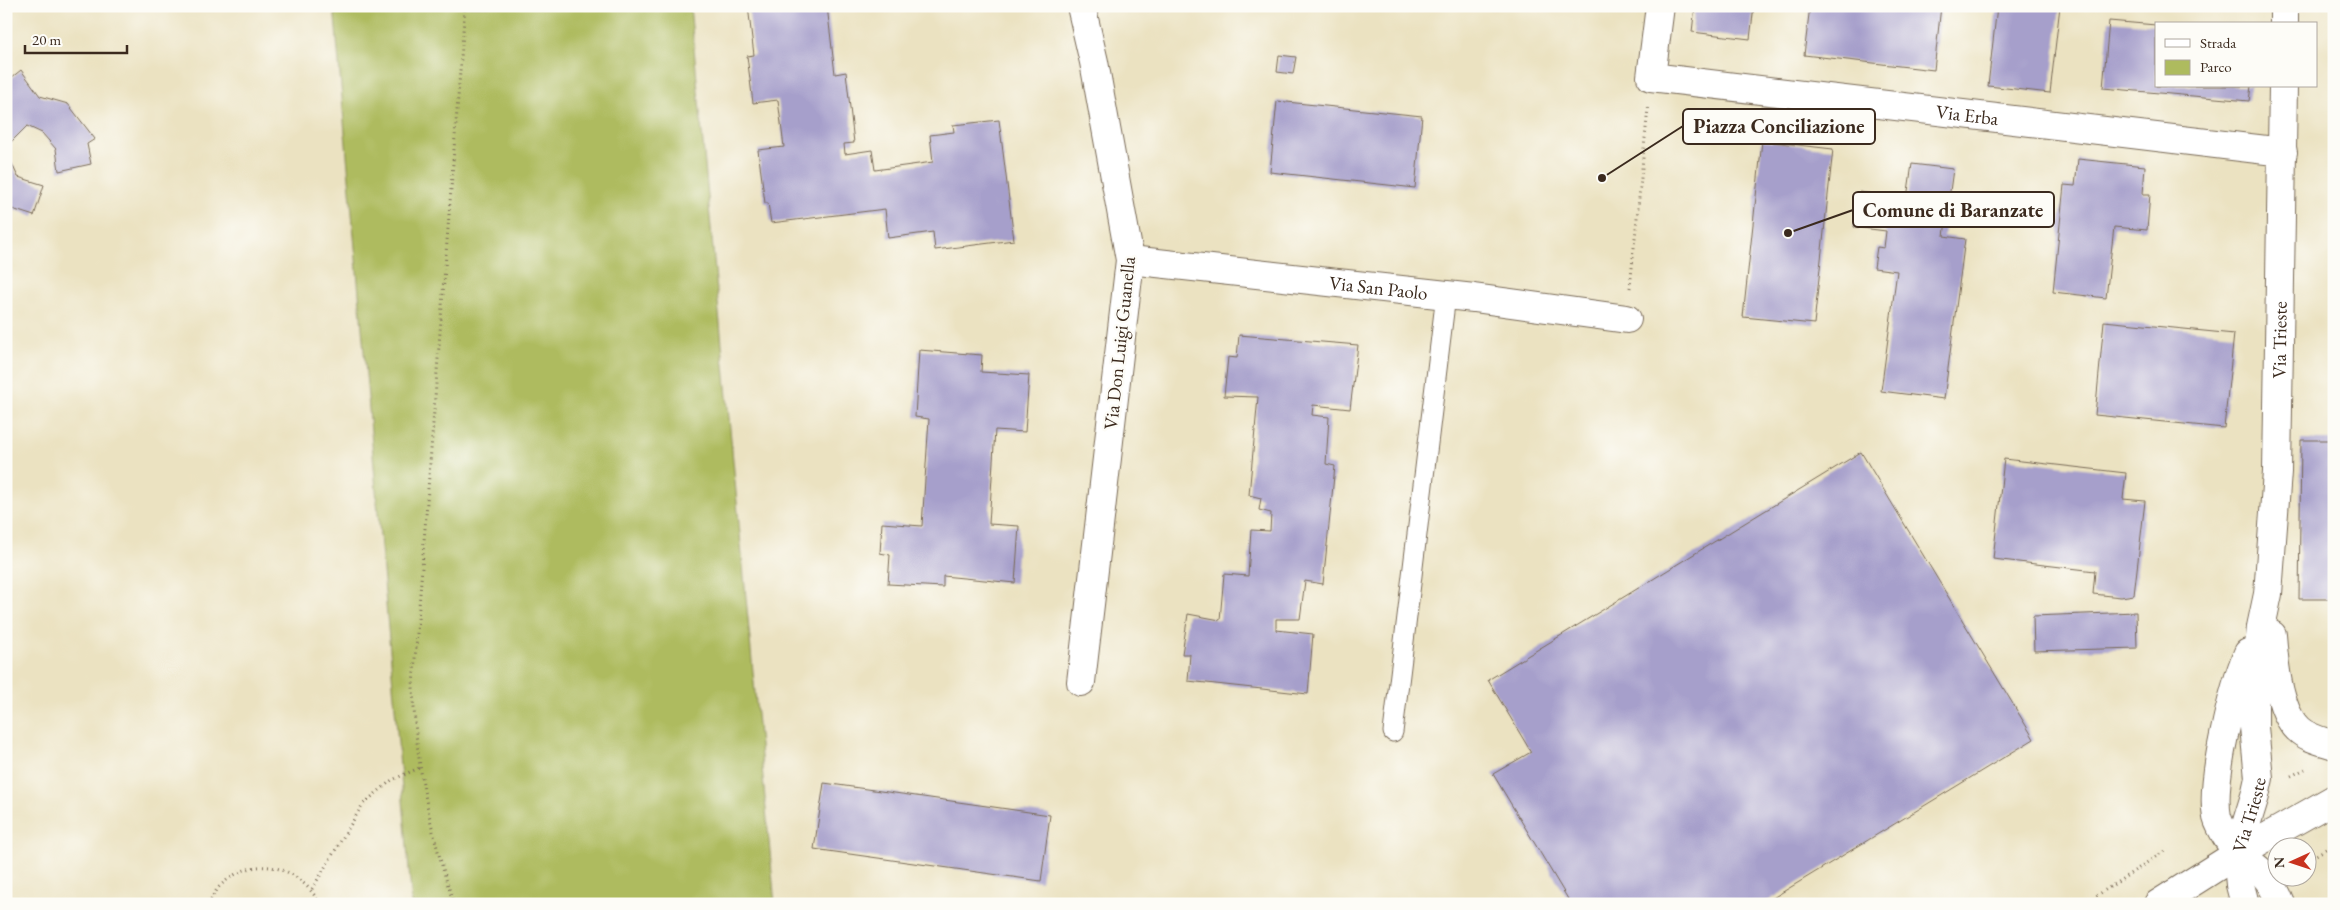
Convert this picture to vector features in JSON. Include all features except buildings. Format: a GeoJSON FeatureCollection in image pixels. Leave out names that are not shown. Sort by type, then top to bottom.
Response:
{"type":"FeatureCollection","features":[{"type":"Feature","properties":{"kind":"street","name":"Via Don Luigi Guanella"},"geometry":{"type":"LineString","coordinates":[[1081,6],[1094,62],[1130,260],[1081,682]]}},
{"type":"Feature","properties":{"kind":"street"},"geometry":{"type":"LineString","coordinates":[[1651,77],[1660,6]]}},
{"type":"Feature","properties":{"kind":"street"},"geometry":{"type":"LineString","coordinates":[[2284,6],[2284,22]]}},
{"type":"Feature","properties":{"kind":"street","name":"Via Erba"},"geometry":{"type":"LineString","coordinates":[[1651,77],[2283,152]]}},
{"type":"Feature","properties":{"kind":"street","name":"Via Trieste"},"geometry":{"type":"LineString","coordinates":[[2237,854],[2256,796],[2258,778],[2254,702],[2261,627],[2268,594],[2277,472],[2283,152],[2282,88]]}},
{"type":"Feature","properties":{"kind":"street","name":"Via San Paolo"},"geometry":{"type":"LineString","coordinates":[[1130,260],[1446,295],[1627,319]]}},
{"type":"Feature","properties":{"kind":"street","name":"Via Trieste"},"geometry":{"type":"LineString","coordinates":[[2268,594],[2277,680],[2289,717],[2298,729],[2306,735],[2334,745]]}},
{"type":"Feature","properties":{"kind":"street","name":"Via Trieste"},"geometry":{"type":"LineString","coordinates":[[2237,854],[2217,819],[2214,798],[2217,773],[2243,665],[2261,627]]}},
{"type":"Feature","properties":{"kind":"street"},"geometry":{"type":"LineString","coordinates":[[2158,904],[2237,854],[2334,799]]}},
{"type":"Feature","properties":{"kind":"street"},"geometry":{"type":"LineString","coordinates":[[2237,854],[2240,885],[2245,904]]}},
{"type":"Feature","properties":{"kind":"street"},"geometry":{"type":"LineString","coordinates":[[2237,854],[2257,866],[2273,883],[2281,904]]}},
{"type":"Feature","properties":{"kind":"lane"},"geometry":{"type":"LineString","coordinates":[[1393,732],[1446,295]]}},
{"type":"Feature","properties":{"kind":"path"},"geometry":{"type":"LineString","coordinates":[[454,904],[428,814],[419,768],[414,716],[415,646],[465,6]]}},
{"type":"Feature","properties":{"kind":"path"},"geometry":{"type":"LineString","coordinates":[[1627,319],[1651,77]]}},
{"type":"Feature","properties":{"kind":"path"},"geometry":{"type":"LineString","coordinates":[[2283,780],[2309,767]]}},
{"type":"Feature","properties":{"kind":"path"},"geometry":{"type":"LineString","coordinates":[[312,889],[363,804],[392,780],[419,768]]}},
{"type":"Feature","properties":{"kind":"path"},"geometry":{"type":"LineString","coordinates":[[2291,776],[2296,784]]}},
{"type":"Feature","properties":{"kind":"path"},"geometry":{"type":"LineString","coordinates":[[2318,854],[2334,844]]}},
{"type":"Feature","properties":{"kind":"path"},"geometry":{"type":"LineString","coordinates":[[2084,904],[2166,850]]}},
{"type":"Feature","properties":{"kind":"path"},"geometry":{"type":"LineString","coordinates":[[208,904],[219,886],[236,873],[256,866],[277,867],[296,875],[312,889],[320,904]]}},
{"type":"Feature","properties":{"kind":"green space"},"geometry":{"type":"Polygon","coordinates":[[[334,6],[690,6],[775,904],[412,904],[334,6]]]}},
{"type":"Feature","properties":{"kind":"place","name":"Piazza Conciliazione"},"geometry":{"type":"Point","coordinates":[1602,178]}},
{"type":"Feature","properties":{"kind":"place","name":"Comune di Baranzate"},"geometry":{"type":"Point","coordinates":[1788,233]}}]}
